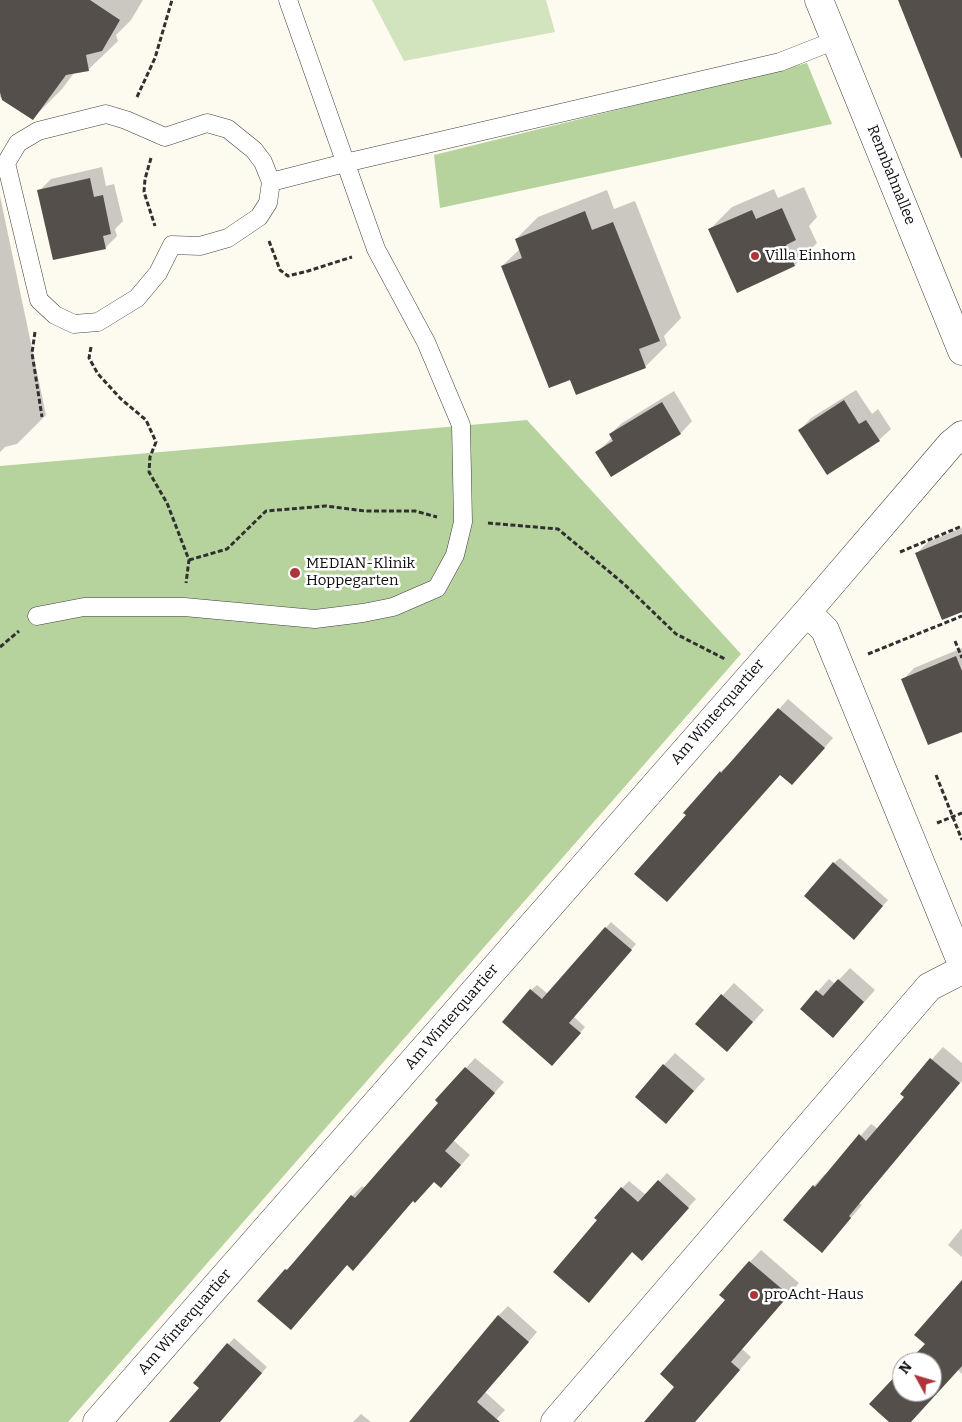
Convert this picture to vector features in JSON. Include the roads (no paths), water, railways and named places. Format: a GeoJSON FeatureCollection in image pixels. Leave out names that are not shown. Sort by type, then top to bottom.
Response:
{"type":"FeatureCollection","features":[{"type":"Feature","properties":{"kind":"street","name":"Rennbahnallee"},"geometry":{"type":"LineString","coordinates":[[819,0],[962,351]]}},
{"type":"Feature","properties":{"kind":"street","name":"Am Winterquartier"},"geometry":{"type":"LineString","coordinates":[[98,1422],[945,452],[962,435]]}},
{"type":"Feature","properties":{"kind":"street"},"geometry":{"type":"LineString","coordinates":[[807,612],[825,630],[962,964]]}},
{"type":"Feature","properties":{"kind":"street"},"geometry":{"type":"LineString","coordinates":[[555,1422],[929,987],[962,970]]}},
{"type":"Feature","properties":{"kind":"lane"},"geometry":{"type":"LineString","coordinates":[[37,616],[84,607],[184,608],[315,619],[363,613],[393,607],[437,588],[455,555],[463,522],[461,425],[426,342],[376,248],[288,0]]}},
{"type":"Feature","properties":{"kind":"lane"},"geometry":{"type":"LineString","coordinates":[[271,182],[345,163],[780,62],[836,40]]}},
{"type":"Feature","properties":{"kind":"lane"},"geometry":{"type":"LineString","coordinates":[[106,114],[165,136],[207,124],[228,128],[254,150],[263,162],[271,182],[268,203],[259,217],[228,238],[200,246],[172,245],[158,273],[137,298],[98,322],[74,324],[55,315],[39,300],[6,163],[18,143],[38,131],[106,114]]}},
{"type":"Feature","properties":{"kind":"place","name":"Villa Einhorn"},"geometry":{"type":"Point","coordinates":[755,256]}},
{"type":"Feature","properties":{"kind":"place","name":"MEDIAN-Klinik Hoppegarten"},"geometry":{"type":"Point","coordinates":[295,573]}},
{"type":"Feature","properties":{"kind":"place","name":"proAcht-Haus"},"geometry":{"type":"Point","coordinates":[754,1295]}}]}
